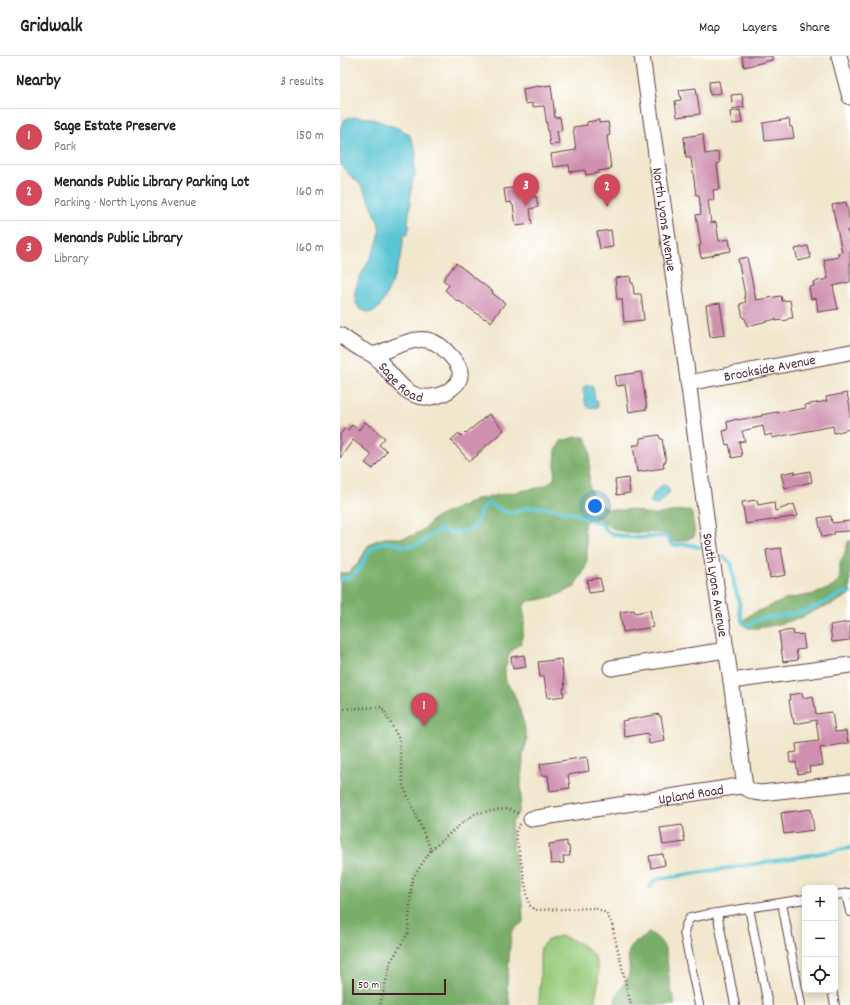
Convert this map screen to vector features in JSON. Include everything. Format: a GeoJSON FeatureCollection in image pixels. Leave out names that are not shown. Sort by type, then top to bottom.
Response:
{"type":"FeatureCollection","features":[{"type":"Feature","properties":{"kind":"street","name":"North Lyons Avenue"},"geometry":{"type":"LineString","coordinates":[[642,56],[688,382]]}},
{"type":"Feature","properties":{"kind":"street"},"geometry":{"type":"LineString","coordinates":[[839,56],[850,97]]}},
{"type":"Feature","properties":{"kind":"street","name":"Sage Road"},"geometry":{"type":"LineString","coordinates":[[340,336],[373,355],[401,386],[416,396],[429,397],[439,395],[450,390],[456,385],[460,377],[459,369],[453,358],[441,346],[429,340],[421,339],[409,342],[373,355]]}},
{"type":"Feature","properties":{"kind":"street","name":"Brookside Avenue"},"geometry":{"type":"LineString","coordinates":[[688,382],[850,352]]}},
{"type":"Feature","properties":{"kind":"street","name":"South Lyons Avenue"},"geometry":{"type":"LineString","coordinates":[[688,382],[745,787]]}},
{"type":"Feature","properties":{"kind":"street"},"geometry":{"type":"LineString","coordinates":[[611,668],[726,650]]}},
{"type":"Feature","properties":{"kind":"street"},"geometry":{"type":"LineString","coordinates":[[731,681],[850,665]]}},
{"type":"Feature","properties":{"kind":"street","name":"Upland Road"},"geometry":{"type":"LineString","coordinates":[[531,819],[733,787],[742,786],[754,792],[761,793],[850,783]]}},
{"type":"Feature","properties":{"kind":"lane"},"geometry":{"type":"LineString","coordinates":[[838,895],[848,893],[850,912]]}},
{"type":"Feature","properties":{"kind":"lane"},"geometry":{"type":"LineString","coordinates":[[699,1005],[684,932],[690,918],[802,900]]}},
{"type":"Feature","properties":{"kind":"lane"},"geometry":{"type":"LineString","coordinates":[[782,903],[801,1005]]}},
{"type":"Feature","properties":{"kind":"lane"},"geometry":{"type":"LineString","coordinates":[[749,908],[768,1005]]}},
{"type":"Feature","properties":{"kind":"lane"},"geometry":{"type":"LineString","coordinates":[[717,913],[735,1005]]}},
{"type":"Feature","properties":{"kind":"lane"},"geometry":{"type":"LineString","coordinates":[[833,993],[835,1005]]}},
{"type":"Feature","properties":{"kind":"path"},"geometry":{"type":"LineString","coordinates":[[340,709],[382,707],[398,739],[403,785],[431,850]]}},
{"type":"Feature","properties":{"kind":"path"},"geometry":{"type":"LineString","coordinates":[[381,1005],[391,961],[408,934],[412,878],[431,850],[457,827],[476,813],[508,810],[531,819]]}},
{"type":"Feature","properties":{"kind":"path"},"geometry":{"type":"LineString","coordinates":[[531,819],[518,825],[516,833],[528,904],[537,910],[593,908],[599,909],[605,913],[610,919],[612,925],[630,1005]]}},
{"type":"Feature","properties":{"kind":"green space"},"geometry":{"type":"Polygon","coordinates":[[[576,437],[586,438],[589,446],[589,485],[592,495],[601,505],[608,509],[631,509],[651,515],[689,510],[692,514],[695,534],[687,540],[673,542],[664,533],[624,532],[612,528],[596,518],[588,520],[584,526],[587,549],[586,566],[575,587],[558,595],[529,601],[523,608],[525,619],[521,643],[512,650],[505,668],[506,681],[514,694],[520,711],[527,741],[523,754],[523,772],[519,812],[512,823],[511,833],[522,901],[523,921],[513,930],[511,934],[507,987],[510,1005],[340,1005],[340,573],[349,572],[359,562],[368,546],[375,541],[385,538],[402,538],[414,535],[425,528],[432,520],[476,499],[546,485],[554,479],[556,450],[561,441],[576,437]]]}},
{"type":"Feature","properties":{"kind":"green space"},"geometry":{"type":"Polygon","coordinates":[[[850,540],[850,594],[831,605],[820,608],[800,618],[759,628],[748,628],[743,625],[742,623],[744,620],[751,614],[787,599],[815,594],[832,587],[838,582],[840,575],[840,562],[850,540]]]}},
{"type":"Feature","properties":{"kind":"green space"},"geometry":{"type":"Polygon","coordinates":[[[648,933],[656,937],[661,942],[666,952],[670,984],[675,1005],[615,1005],[617,994],[626,982],[629,974],[629,950],[637,941],[648,933]]]}},
{"type":"Feature","properties":{"kind":"green space"},"geometry":{"type":"Polygon","coordinates":[[[559,936],[571,939],[582,945],[594,957],[598,966],[598,983],[595,1005],[539,1005],[541,947],[546,941],[559,936]]]}},
{"type":"Feature","properties":{"kind":"water"},"geometry":{"type":"Polygon","coordinates":[[[355,117],[370,118],[398,128],[409,134],[416,153],[414,169],[416,176],[413,177],[412,182],[408,225],[410,226],[407,235],[403,236],[403,248],[400,260],[387,294],[379,308],[371,312],[360,309],[355,300],[355,291],[375,248],[379,237],[379,226],[372,206],[362,187],[343,169],[340,162],[340,132],[342,125],[344,120],[355,117]]]}},
{"type":"Feature","properties":{"kind":"water"},"geometry":{"type":"Polygon","coordinates":[[[590,385],[593,387],[595,400],[597,400],[598,407],[589,408],[586,406],[583,389],[585,386],[590,385]]]}},
{"type":"Feature","properties":{"kind":"water"},"geometry":{"type":"Polygon","coordinates":[[[663,485],[668,488],[669,493],[660,503],[655,503],[653,505],[650,501],[653,495],[663,485]]]}},
{"type":"Feature","properties":{"kind":"building"},"geometry":{"type":"Polygon","coordinates":[[[742,56],[772,56],[772,60],[744,67],[742,56]]]}},
{"type":"Feature","properties":{"kind":"building"},"geometry":{"type":"Polygon","coordinates":[[[719,81],[721,93],[710,95],[709,82],[719,81]]]}},
{"type":"Feature","properties":{"kind":"building"},"geometry":{"type":"Polygon","coordinates":[[[551,85],[555,118],[560,117],[562,130],[557,131],[559,144],[550,145],[544,106],[532,107],[532,103],[525,104],[523,89],[551,85]]]}},
{"type":"Feature","properties":{"kind":"building"},"geometry":{"type":"Polygon","coordinates":[[[696,88],[700,114],[677,117],[675,101],[681,100],[679,90],[696,88]]]}},
{"type":"Feature","properties":{"kind":"building"},"geometry":{"type":"Polygon","coordinates":[[[742,94],[744,107],[733,109],[731,95],[742,94]]]}},
{"type":"Feature","properties":{"kind":"building"},"geometry":{"type":"Polygon","coordinates":[[[740,110],[742,123],[732,124],[730,112],[740,110]]]}},
{"type":"Feature","properties":{"kind":"building"},"geometry":{"type":"Polygon","coordinates":[[[789,119],[794,138],[765,141],[763,123],[789,119]]]}},
{"type":"Feature","properties":{"kind":"building"},"geometry":{"type":"Polygon","coordinates":[[[599,120],[599,123],[608,122],[610,135],[607,136],[611,169],[586,175],[585,170],[570,172],[569,165],[553,167],[551,154],[576,150],[573,127],[587,125],[587,122],[599,120]]]}},
{"type":"Feature","properties":{"kind":"building"},"geometry":{"type":"Polygon","coordinates":[[[703,134],[705,154],[718,152],[720,163],[717,164],[720,189],[713,190],[714,200],[708,200],[711,223],[716,222],[719,241],[729,239],[731,251],[701,258],[699,246],[701,245],[696,215],[701,214],[699,195],[696,195],[691,158],[686,158],[684,137],[703,134]]]}},
{"type":"Feature","properties":{"kind":"building"},"geometry":{"type":"Polygon","coordinates":[[[526,186],[528,197],[536,196],[538,207],[530,209],[532,224],[516,226],[513,205],[511,202],[506,203],[504,189],[526,186]]]}},
{"type":"Feature","properties":{"kind":"building"},"geometry":{"type":"Polygon","coordinates":[[[846,202],[850,224],[850,230],[847,230],[850,242],[850,282],[833,286],[838,309],[818,312],[816,298],[811,299],[809,287],[814,286],[813,282],[828,279],[824,260],[839,257],[838,253],[842,252],[832,205],[846,202]]]}},
{"type":"Feature","properties":{"kind":"building"},"geometry":{"type":"Polygon","coordinates":[[[611,230],[613,247],[600,249],[597,232],[611,230]]]}},
{"type":"Feature","properties":{"kind":"building"},"geometry":{"type":"Polygon","coordinates":[[[808,246],[811,258],[798,261],[795,249],[808,246]]]}},
{"type":"Feature","properties":{"kind":"building"},"geometry":{"type":"Polygon","coordinates":[[[747,257],[756,300],[781,296],[782,301],[790,300],[793,318],[783,321],[776,321],[776,319],[747,326],[745,318],[743,318],[740,304],[746,302],[738,259],[747,257]]]}},
{"type":"Feature","properties":{"kind":"building"},"geometry":{"type":"Polygon","coordinates":[[[456,263],[505,303],[491,322],[459,301],[458,302],[445,290],[449,285],[443,280],[456,263]]]}},
{"type":"Feature","properties":{"kind":"building"},"geometry":{"type":"Polygon","coordinates":[[[630,276],[631,283],[633,283],[634,294],[641,294],[644,320],[624,322],[622,299],[617,299],[615,278],[630,276]]]}},
{"type":"Feature","properties":{"kind":"building"},"geometry":{"type":"Polygon","coordinates":[[[720,303],[725,335],[710,337],[706,305],[720,303]]]}},
{"type":"Feature","properties":{"kind":"building"},"geometry":{"type":"Polygon","coordinates":[[[641,372],[647,409],[629,412],[625,385],[616,386],[614,376],[641,372]]]}},
{"type":"Feature","properties":{"kind":"building"},"geometry":{"type":"Polygon","coordinates":[[[847,393],[850,407],[850,429],[834,433],[833,426],[772,438],[772,434],[765,436],[763,426],[742,431],[745,441],[739,442],[742,456],[732,458],[729,444],[726,445],[723,431],[728,430],[727,422],[737,419],[806,408],[805,405],[827,401],[826,397],[847,393]]]}},
{"type":"Feature","properties":{"kind":"building"},"geometry":{"type":"Polygon","coordinates":[[[489,414],[504,430],[477,454],[478,455],[469,461],[451,440],[459,433],[461,436],[465,432],[466,433],[489,414]]]}},
{"type":"Feature","properties":{"kind":"building"},"geometry":{"type":"Polygon","coordinates":[[[365,422],[385,438],[379,445],[387,451],[373,469],[365,463],[372,455],[353,440],[340,458],[340,435],[345,428],[348,430],[352,425],[359,430],[365,422]]]}},
{"type":"Feature","properties":{"kind":"building"},"geometry":{"type":"Polygon","coordinates":[[[659,435],[660,439],[662,439],[666,462],[663,463],[664,468],[637,472],[633,445],[639,445],[640,438],[659,435]]]}},
{"type":"Feature","properties":{"kind":"building"},"geometry":{"type":"Polygon","coordinates":[[[795,471],[795,474],[810,471],[812,482],[785,488],[781,474],[795,471]]]}},
{"type":"Feature","properties":{"kind":"building"},"geometry":{"type":"Polygon","coordinates":[[[628,478],[630,493],[617,495],[615,480],[628,478]]]}},
{"type":"Feature","properties":{"kind":"building"},"geometry":{"type":"Polygon","coordinates":[[[757,500],[758,505],[774,502],[775,511],[794,504],[798,516],[746,524],[742,502],[757,500]]]}},
{"type":"Feature","properties":{"kind":"building"},"geometry":{"type":"Polygon","coordinates":[[[831,516],[832,523],[850,521],[850,531],[834,532],[834,535],[822,537],[818,518],[831,516]]]}},
{"type":"Feature","properties":{"kind":"building"},"geometry":{"type":"Polygon","coordinates":[[[781,548],[786,575],[770,578],[766,550],[781,548]]]}},
{"type":"Feature","properties":{"kind":"building"},"geometry":{"type":"Polygon","coordinates":[[[600,578],[603,591],[589,593],[587,580],[600,578]]]}},
{"type":"Feature","properties":{"kind":"building"},"geometry":{"type":"Polygon","coordinates":[[[634,610],[635,613],[650,610],[653,627],[623,632],[620,612],[634,610]]]}},
{"type":"Feature","properties":{"kind":"building"},"geometry":{"type":"Polygon","coordinates":[[[850,622],[850,640],[832,642],[830,625],[850,622]]]}},
{"type":"Feature","properties":{"kind":"building"},"geometry":{"type":"Polygon","coordinates":[[[793,630],[794,635],[803,634],[805,649],[796,650],[798,660],[783,662],[779,632],[793,630]]]}},
{"type":"Feature","properties":{"kind":"building"},"geometry":{"type":"Polygon","coordinates":[[[524,655],[526,667],[513,669],[511,657],[524,655]]]}},
{"type":"Feature","properties":{"kind":"building"},"geometry":{"type":"Polygon","coordinates":[[[561,659],[565,688],[563,688],[564,696],[548,698],[544,676],[540,677],[538,662],[561,659]]]}},
{"type":"Feature","properties":{"kind":"building"},"geometry":{"type":"Polygon","coordinates":[[[802,693],[803,698],[813,696],[816,714],[832,712],[835,732],[846,731],[848,743],[820,748],[823,765],[809,767],[810,772],[798,774],[796,762],[790,763],[789,753],[797,752],[796,744],[819,741],[816,720],[794,724],[789,695],[802,693]]]}},
{"type":"Feature","properties":{"kind":"building"},"geometry":{"type":"Polygon","coordinates":[[[659,714],[660,717],[661,716],[665,741],[649,744],[648,733],[625,737],[622,721],[659,714]]]}},
{"type":"Feature","properties":{"kind":"building"},"geometry":{"type":"Polygon","coordinates":[[[587,757],[589,771],[568,775],[570,788],[550,791],[548,775],[542,776],[540,764],[587,757]]]}},
{"type":"Feature","properties":{"kind":"building"},"geometry":{"type":"Polygon","coordinates":[[[811,809],[814,830],[784,834],[781,813],[811,809]]]}},
{"type":"Feature","properties":{"kind":"building"},"geometry":{"type":"Polygon","coordinates":[[[682,825],[685,842],[663,845],[660,828],[682,825]]]}},
{"type":"Feature","properties":{"kind":"building"},"geometry":{"type":"Polygon","coordinates":[[[567,841],[570,856],[563,856],[564,863],[551,864],[549,844],[567,841]]]}},
{"type":"Feature","properties":{"kind":"building"},"geometry":{"type":"Polygon","coordinates":[[[663,854],[665,865],[651,868],[649,856],[663,854]]]}},
{"type":"Feature","properties":{"kind":"waterway"},"geometry":{"type":"LineString","coordinates":[[340,579],[350,577],[356,573],[366,556],[377,545],[385,542],[414,546],[439,530],[452,533],[466,530],[474,527],[483,507],[490,504],[505,512],[513,513],[528,507],[552,508],[575,514],[602,524],[607,531],[613,534],[638,538],[663,536],[667,537],[672,544],[675,545],[687,544],[699,547]]}},
{"type":"Feature","properties":{"kind":"waterway"},"geometry":{"type":"LineString","coordinates":[[724,557],[731,563],[732,566],[740,614],[746,625],[764,618],[806,611],[841,594],[850,593]]}},
{"type":"Feature","properties":{"kind":"waterway"},"geometry":{"type":"LineString","coordinates":[[650,887],[653,882],[659,879],[850,848]]}},
{"type":"Feature","properties":{"kind":"place","name":"Menands Public Library"},"geometry":{"type":"Point","coordinates":[526,206]}},
{"type":"Feature","properties":{"kind":"place","name":"Menands Public Library Parking Lot"},"geometry":{"type":"Point","coordinates":[607,207]}},
{"type":"Feature","properties":{"kind":"place","name":"Sage Estate Preserve"},"geometry":{"type":"Point","coordinates":[424,726]}}]}
